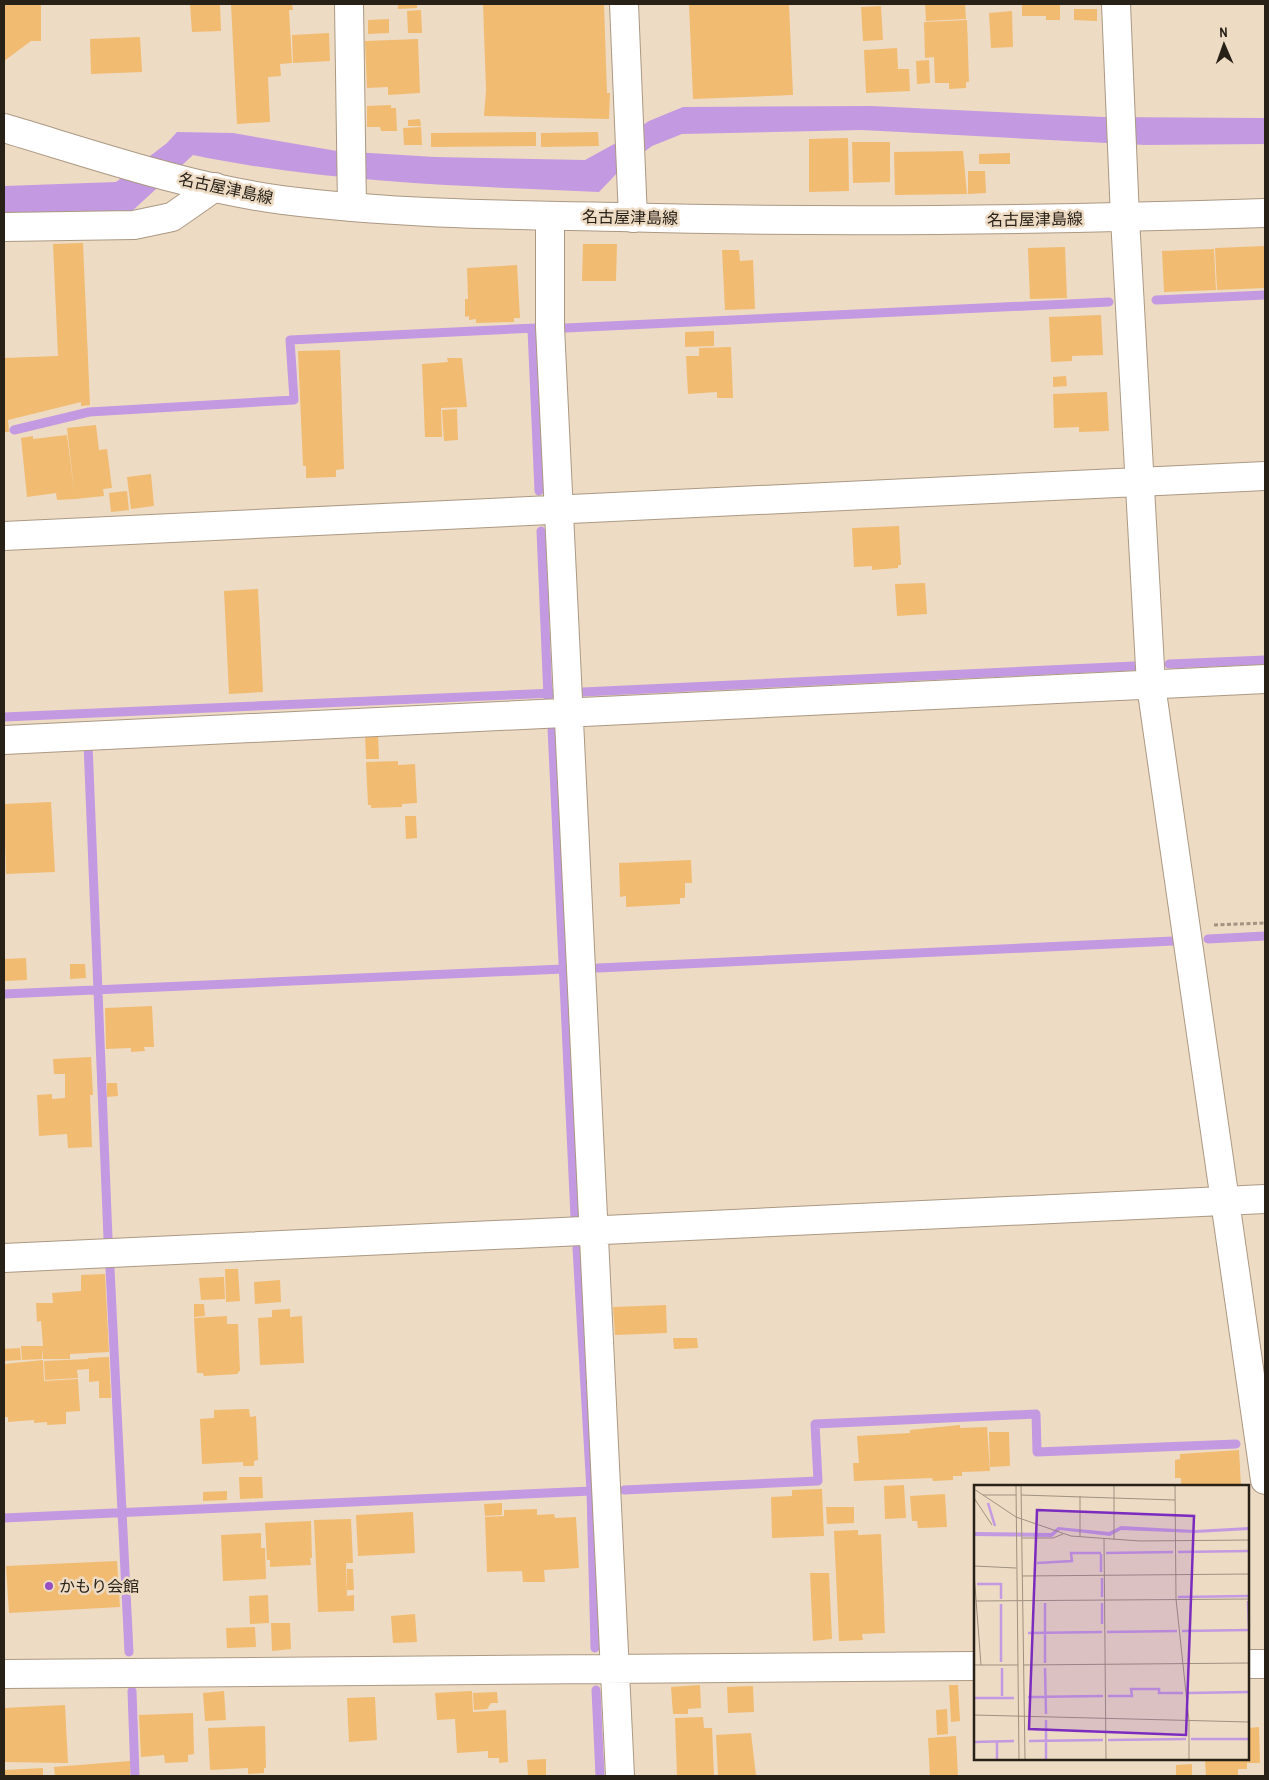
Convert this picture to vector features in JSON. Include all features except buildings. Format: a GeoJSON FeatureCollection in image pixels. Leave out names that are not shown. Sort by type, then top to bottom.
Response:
{"type":"FeatureCollection","features":[{"type":"Feature","properties":{"kind":"street"},"geometry":{"type":"LineString","coordinates":[[349,4],[352,194]]}},
{"type":"Feature","properties":{"kind":"street"},"geometry":{"type":"LineString","coordinates":[[624,4],[633,218]]}},
{"type":"Feature","properties":{"kind":"street"},"geometry":{"type":"LineString","coordinates":[[1116,4],[1125,218],[1151,685],[1265,1480]]}},
{"type":"Feature","properties":{"kind":"street","name":"名古屋津島線"},"geometry":{"type":"LineString","coordinates":[[4,128],[178,178],[214,187],[280,199],[352,194],[550,216],[841,222],[1125,218],[1265,213]]}},
{"type":"Feature","properties":{"kind":"street"},"geometry":{"type":"LineString","coordinates":[[4,227],[134,225],[172,217],[214,187]]}},
{"type":"Feature","properties":{"kind":"street"},"geometry":{"type":"LineString","coordinates":[[550,216],[550,326],[620,1776]]}},
{"type":"Feature","properties":{"kind":"street"},"geometry":{"type":"LineString","coordinates":[[4,536],[1265,476]]}},
{"type":"Feature","properties":{"kind":"street"},"geometry":{"type":"LineString","coordinates":[[4,740],[1265,679]]}},
{"type":"Feature","properties":{"kind":"street"},"geometry":{"type":"LineString","coordinates":[[4,1258],[1265,1199]]}},
{"type":"Feature","properties":{"kind":"street"},"geometry":{"type":"LineString","coordinates":[[1249,1664],[1265,1664]]}},
{"type":"Feature","properties":{"kind":"street"},"geometry":{"type":"LineString","coordinates":[[4,1674],[974,1666]]}},
{"type":"Feature","properties":{"kind":"path"},"geometry":{"type":"LineString","coordinates":[[1186,926],[1265,923]]}},
{"type":"Feature","properties":{"kind":"shaded area"},"geometry":{"type":"Polygon","coordinates":[[[871,106],[1103,117],[1265,118],[1265,144],[1145,145],[862,130],[682,134],[652,146],[621,169],[599,192],[395,182],[294,172],[193,155],[131,212],[4,212],[4,186],[116,182],[167,143],[177,132],[233,133],[337,151],[435,157],[585,160],[616,143],[649,121],[683,107],[871,106]]]}},
{"type":"Feature","properties":{"kind":"waterway"},"geometry":{"type":"LineString","coordinates":[[1156,300],[1265,295]]}},
{"type":"Feature","properties":{"kind":"waterway"},"geometry":{"type":"LineString","coordinates":[[566,328],[1109,302]]}},
{"type":"Feature","properties":{"kind":"waterway"},"geometry":{"type":"LineString","coordinates":[[14,430],[89,412],[294,400],[290,340],[536,328]]}},
{"type":"Feature","properties":{"kind":"waterway"},"geometry":{"type":"LineString","coordinates":[[532,329],[539,491]]}},
{"type":"Feature","properties":{"kind":"waterway"},"geometry":{"type":"LineString","coordinates":[[541,531],[548,698]]}},
{"type":"Feature","properties":{"kind":"waterway"},"geometry":{"type":"LineString","coordinates":[[1169,664],[1265,660]]}},
{"type":"Feature","properties":{"kind":"waterway"},"geometry":{"type":"LineString","coordinates":[[583,692],[1134,666]]}},
{"type":"Feature","properties":{"kind":"waterway"},"geometry":{"type":"LineString","coordinates":[[4,717],[555,693]]}},
{"type":"Feature","properties":{"kind":"waterway"},"geometry":{"type":"LineString","coordinates":[[552,728],[575,1217]]}},
{"type":"Feature","properties":{"kind":"waterway"},"geometry":{"type":"LineString","coordinates":[[88,744],[108,1238]]}},
{"type":"Feature","properties":{"kind":"waterway"},"geometry":{"type":"LineString","coordinates":[[1208,939],[1265,936]]}},
{"type":"Feature","properties":{"kind":"waterway"},"geometry":{"type":"LineString","coordinates":[[598,968],[1173,941]]}},
{"type":"Feature","properties":{"kind":"waterway"},"geometry":{"type":"LineString","coordinates":[[4,994],[563,969]]}},
{"type":"Feature","properties":{"kind":"waterway"},"geometry":{"type":"LineString","coordinates":[[577,1248],[591,1491],[595,1648]]}},
{"type":"Feature","properties":{"kind":"waterway"},"geometry":{"type":"LineString","coordinates":[[110,1269],[129,1652]]}},
{"type":"Feature","properties":{"kind":"waterway"},"geometry":{"type":"LineString","coordinates":[[624,1490],[818,1481],[815,1424],[1036,1414],[1037,1452],[1236,1444]]}},
{"type":"Feature","properties":{"kind":"waterway"},"geometry":{"type":"LineString","coordinates":[[4,1518],[591,1491]]}},
{"type":"Feature","properties":{"kind":"waterway"},"geometry":{"type":"LineString","coordinates":[[596,1690],[600,1776]]}},
{"type":"Feature","properties":{"kind":"waterway"},"geometry":{"type":"LineString","coordinates":[[132,1691],[135,1776]]}},
{"type":"Feature","properties":{"kind":"place","name":"かもり会館"},"geometry":{"type":"Point","coordinates":[49,1586]}}]}
